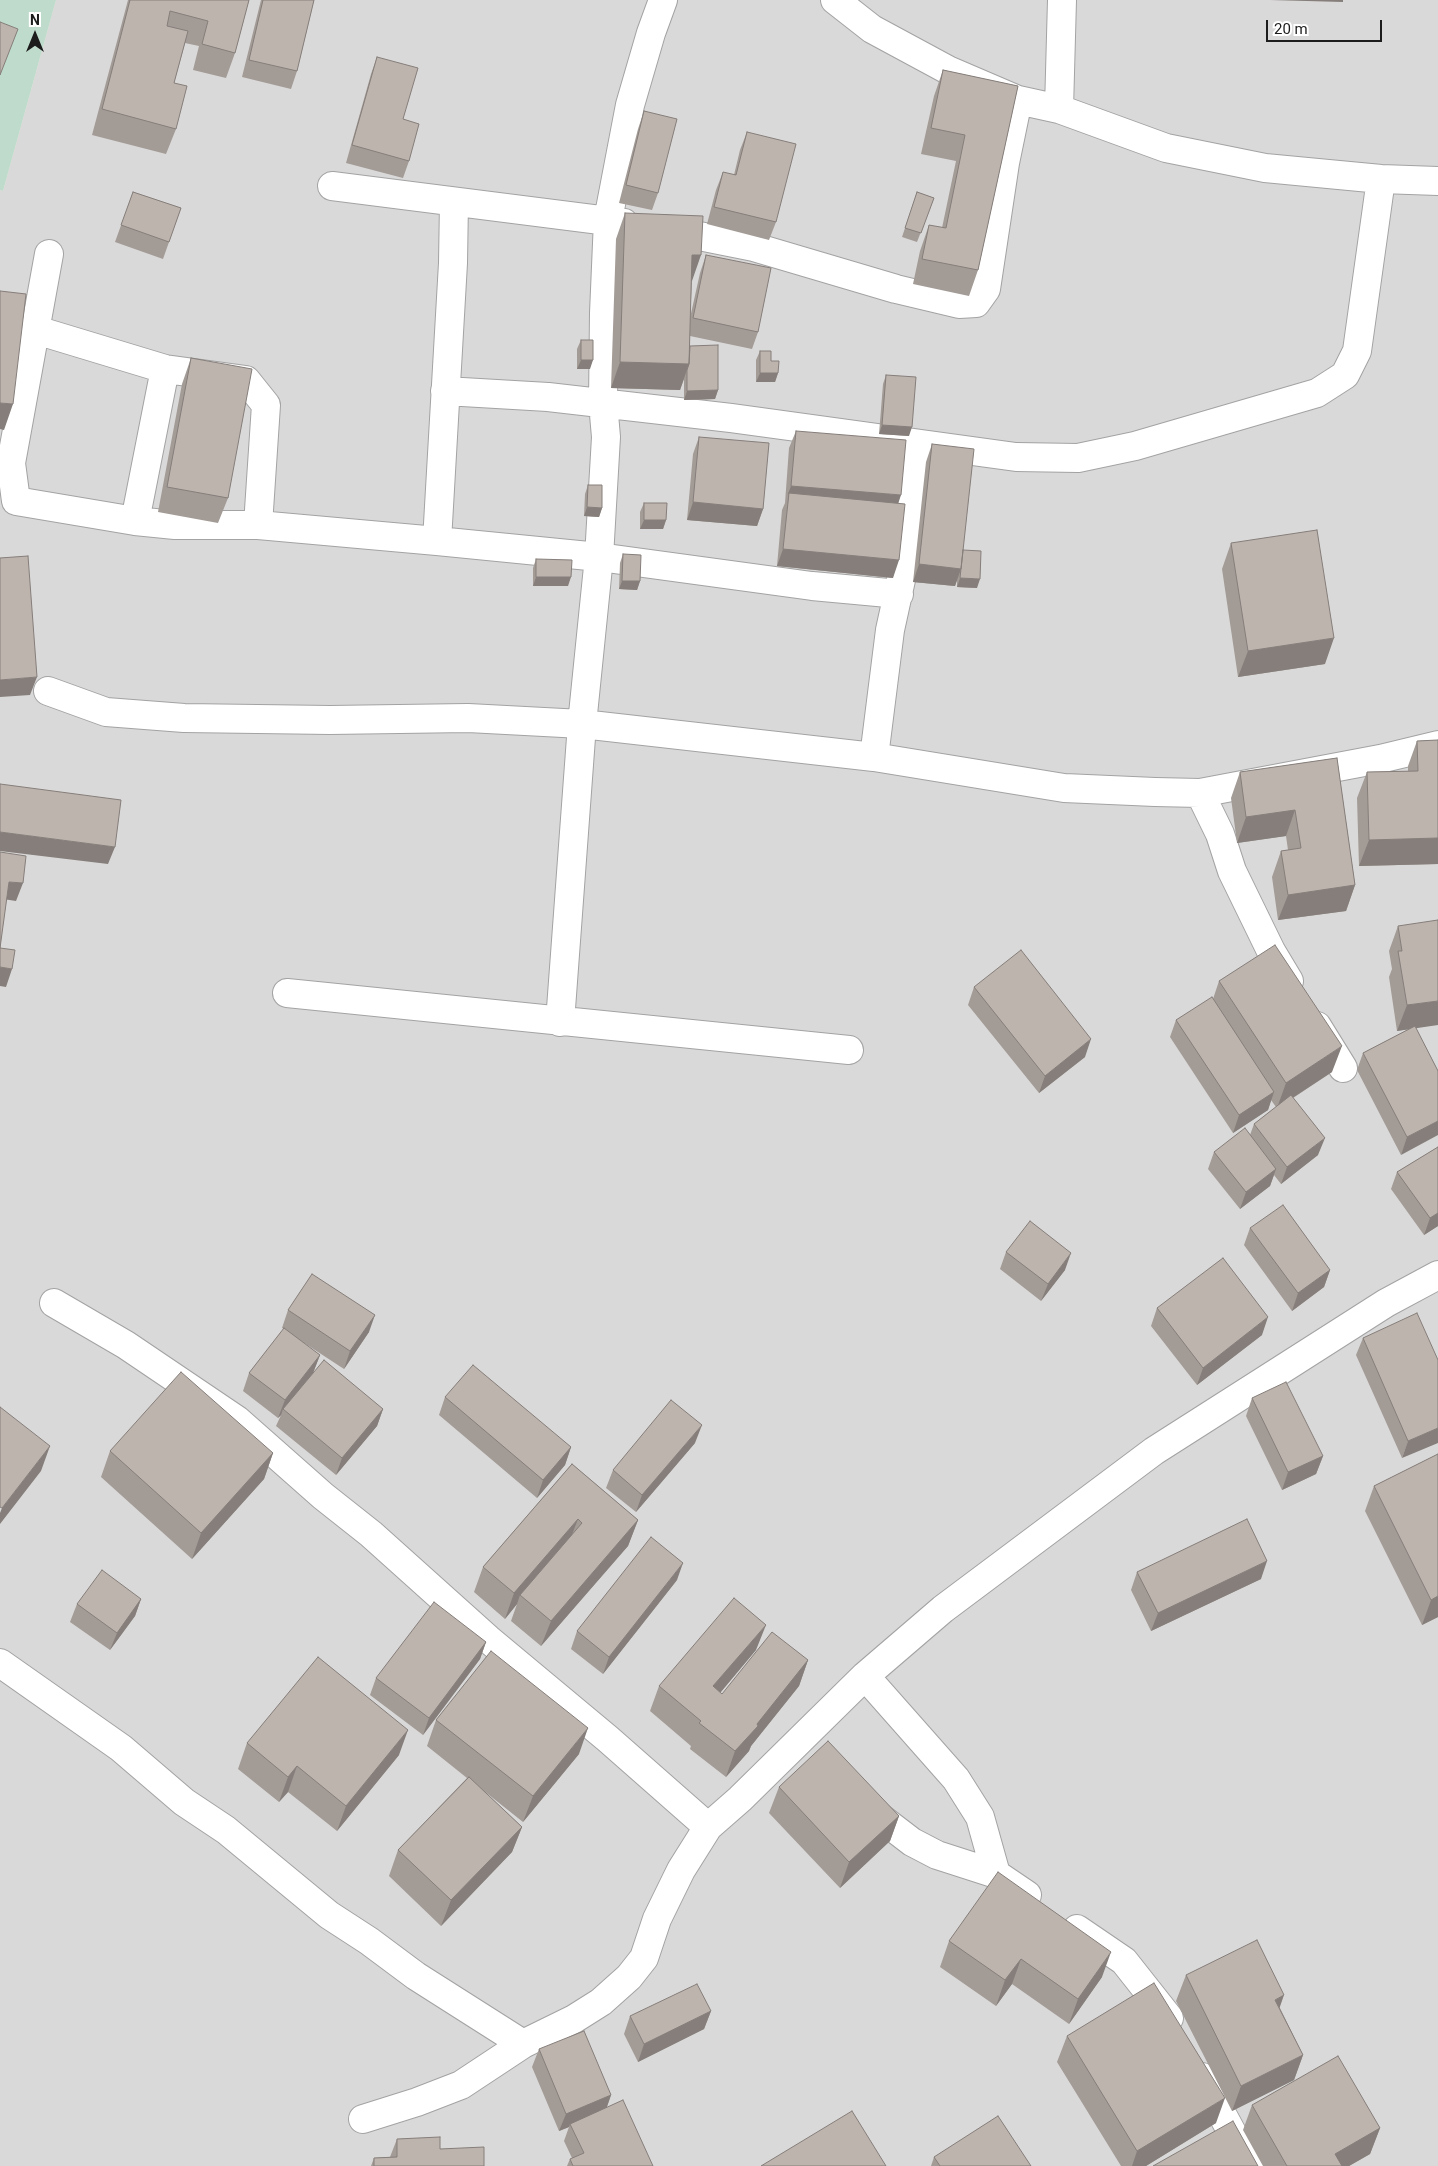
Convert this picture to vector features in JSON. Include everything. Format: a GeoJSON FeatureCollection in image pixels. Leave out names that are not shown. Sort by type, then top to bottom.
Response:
{"type":"FeatureCollection","features":[{"type":"Feature","properties":{"kind":"street"},"geometry":{"type":"LineString","coordinates":[[560,1022],[582,724],[599,557],[606,437],[603,403],[608,220],[630,105],[651,33],[664,0]]}},
{"type":"Feature","properties":{"kind":"street"},"geometry":{"type":"LineString","coordinates":[[835,0],[872,29],[948,70],[1018,100],[1058,109],[1166,148],[1265,168],[1381,179],[1438,181]]}},
{"type":"Feature","properties":{"kind":"street"},"geometry":{"type":"LineString","coordinates":[[1058,109],[1062,0]]}},
{"type":"Feature","properties":{"kind":"street"},"geometry":{"type":"LineString","coordinates":[[332,186],[608,220],[680,232],[754,247],[896,289],[959,304],[976,303],[986,289],[1005,163],[1018,100]]}},
{"type":"Feature","properties":{"kind":"street"},"geometry":{"type":"LineString","coordinates":[[445,390],[603,403],[731,418],[1016,458],[1078,458],[1134,446],[1317,393],[1344,375],[1357,351],[1381,179]]}},
{"type":"Feature","properties":{"kind":"street"},"geometry":{"type":"LineString","coordinates":[[437,540],[453,263],[454,202]]}},
{"type":"Feature","properties":{"kind":"street"},"geometry":{"type":"LineString","coordinates":[[49,254],[11,463],[16,501],[135,521],[175,525],[258,525],[437,540],[599,557],[812,586],[899,594]]}},
{"type":"Feature","properties":{"kind":"street"},"geometry":{"type":"LineString","coordinates":[[36,330],[165,369],[246,380],[266,405],[258,525]]}},
{"type":"Feature","properties":{"kind":"street"},"geometry":{"type":"LineString","coordinates":[[135,521],[165,369]]}},
{"type":"Feature","properties":{"kind":"street"},"geometry":{"type":"LineString","coordinates":[[874,757],[890,630],[906,557],[919,445]]}},
{"type":"Feature","properties":{"kind":"street"},"geometry":{"type":"LineString","coordinates":[[48,691],[106,712],[184,718],[330,720],[468,718],[582,724],[874,757],[1064,788],[1200,793],[1380,759],[1438,745]]}},
{"type":"Feature","properties":{"kind":"street"},"geometry":{"type":"LineString","coordinates":[[1200,793],[1220,834],[1232,871],[1271,951],[1343,1068]]}},
{"type":"Feature","properties":{"kind":"street"},"geometry":{"type":"LineString","coordinates":[[287,993],[849,1050]]}},
{"type":"Feature","properties":{"kind":"street"},"geometry":{"type":"LineString","coordinates":[[363,2119],[417,2102],[461,2085],[522,2044],[574,2019],[601,2002],[629,1977],[644,1958],[657,1919],[677,1878],[708,1827],[740,1799],[865,1676],[943,1609],[1154,1451],[1386,1303],[1438,1275]]}},
{"type":"Feature","properties":{"kind":"street"},"geometry":{"type":"LineString","coordinates":[[54,1303],[126,1345],[236,1420],[708,1827]]}},
{"type":"Feature","properties":{"kind":"street"},"geometry":{"type":"LineString","coordinates":[[0,1663],[121,1748],[184,1802],[226,1830],[329,1916],[369,1941],[416,1976],[522,2044]]}},
{"type":"Feature","properties":{"kind":"street"},"geometry":{"type":"LineString","coordinates":[[865,1676],[956,1779],[980,1817],[996,1874]]}},
{"type":"Feature","properties":{"kind":"street"},"geometry":{"type":"LineString","coordinates":[[802,1738],[820,1758]]}},
{"type":"Feature","properties":{"kind":"street"},"geometry":{"type":"LineString","coordinates":[[850,1792],[912,1842],[937,1855],[996,1874],[1124,1960],[1166,2011],[1250,2166]]}},
{"type":"Feature","properties":{"kind":"shaded area"},"geometry":{"type":"Polygon","coordinates":[[[56,0],[1438,0],[1438,2166],[0,2166],[0,190],[3,191],[56,0]]]}},
{"type":"Feature","properties":{"kind":"green space"},"geometry":{"type":"Polygon","coordinates":[[[0,0],[56,0],[3,191],[0,190],[0,0]]]}},
{"type":"Feature","properties":{"kind":"building"},"geometry":{"type":"Polygon","coordinates":[[[130,0],[249,0],[235,53],[202,44],[208,21],[170,11],[167,26],[188,31],[174,83],[187,86],[176,129],[102,109],[130,0]]]}},
{"type":"Feature","properties":{"kind":"building"},"geometry":{"type":"Polygon","coordinates":[[[263,0],[314,0],[297,71],[249,60],[263,0]]]}},
{"type":"Feature","properties":{"kind":"building"},"geometry":{"type":"Polygon","coordinates":[[[0,22],[18,29],[0,75],[0,22]]]}},
{"type":"Feature","properties":{"kind":"building"},"geometry":{"type":"Polygon","coordinates":[[[377,57],[418,68],[403,119],[419,124],[409,161],[352,145],[377,57]]]}},
{"type":"Feature","properties":{"kind":"building"},"geometry":{"type":"Polygon","coordinates":[[[943,70],[1018,86],[978,270],[922,259],[929,225],[946,228],[965,135],[931,128],[943,70]]]}},
{"type":"Feature","properties":{"kind":"building"},"geometry":{"type":"Polygon","coordinates":[[[644,111],[677,119],[658,193],[626,185],[644,111]]]}},
{"type":"Feature","properties":{"kind":"building"},"geometry":{"type":"Polygon","coordinates":[[[747,132],[796,144],[776,222],[714,207],[723,172],[736,175],[747,132]]]}},
{"type":"Feature","properties":{"kind":"building"},"geometry":{"type":"Polygon","coordinates":[[[133,192],[181,208],[169,242],[121,225],[133,192]]]}},
{"type":"Feature","properties":{"kind":"building"},"geometry":{"type":"Polygon","coordinates":[[[917,192],[934,198],[921,233],[905,228],[917,192]]]}},
{"type":"Feature","properties":{"kind":"building"},"geometry":{"type":"Polygon","coordinates":[[[625,213],[703,216],[701,255],[692,255],[689,364],[620,362],[625,213]]]}},
{"type":"Feature","properties":{"kind":"building"},"geometry":{"type":"Polygon","coordinates":[[[706,255],[771,268],[758,332],[693,318],[706,255]]]}},
{"type":"Feature","properties":{"kind":"building"},"geometry":{"type":"Polygon","coordinates":[[[0,291],[26,294],[13,404],[0,403],[0,291]]]}},
{"type":"Feature","properties":{"kind":"building"},"geometry":{"type":"Polygon","coordinates":[[[581,340],[593,340],[593,360],[581,360],[581,340]]]}},
{"type":"Feature","properties":{"kind":"building"},"geometry":{"type":"Polygon","coordinates":[[[718,345],[718,390],[687,391],[690,346],[718,345]]]}},
{"type":"Feature","properties":{"kind":"building"},"geometry":{"type":"Polygon","coordinates":[[[760,351],[771,351],[771,361],[779,361],[778,373],[760,373],[760,351]]]}},
{"type":"Feature","properties":{"kind":"building"},"geometry":{"type":"Polygon","coordinates":[[[191,358],[252,369],[228,498],[167,487],[191,358]]]}},
{"type":"Feature","properties":{"kind":"building"},"geometry":{"type":"Polygon","coordinates":[[[886,375],[916,377],[912,427],[882,425],[886,375]]]}},
{"type":"Feature","properties":{"kind":"building"},"geometry":{"type":"Polygon","coordinates":[[[796,431],[906,440],[901,495],[791,486],[796,431]]]}},
{"type":"Feature","properties":{"kind":"building"},"geometry":{"type":"Polygon","coordinates":[[[699,437],[769,443],[763,509],[693,502],[699,437]]]}},
{"type":"Feature","properties":{"kind":"building"},"geometry":{"type":"Polygon","coordinates":[[[932,444],[974,449],[961,569],[919,564],[932,444]]]}},
{"type":"Feature","properties":{"kind":"building"},"geometry":{"type":"Polygon","coordinates":[[[588,485],[602,485],[602,508],[587,507],[588,485]]]}},
{"type":"Feature","properties":{"kind":"building"},"geometry":{"type":"Polygon","coordinates":[[[789,493],[905,504],[899,560],[783,549],[789,493]]]}},
{"type":"Feature","properties":{"kind":"building"},"geometry":{"type":"Polygon","coordinates":[[[644,503],[667,503],[666,520],[644,520],[644,503]]]}},
{"type":"Feature","properties":{"kind":"building"},"geometry":{"type":"Polygon","coordinates":[[[1317,530],[1334,638],[1248,651],[1231,543],[1317,530]]]}},
{"type":"Feature","properties":{"kind":"building"},"geometry":{"type":"Polygon","coordinates":[[[963,550],[981,551],[980,579],[960,578],[963,550]]]}},
{"type":"Feature","properties":{"kind":"building"},"geometry":{"type":"Polygon","coordinates":[[[623,554],[641,555],[640,581],[622,581],[623,554]]]}},
{"type":"Feature","properties":{"kind":"building"},"geometry":{"type":"Polygon","coordinates":[[[28,556],[37,677],[0,680],[0,558],[28,556]]]}},
{"type":"Feature","properties":{"kind":"building"},"geometry":{"type":"Polygon","coordinates":[[[536,559],[572,560],[571,577],[536,577],[536,559]]]}},
{"type":"Feature","properties":{"kind":"building"},"geometry":{"type":"Polygon","coordinates":[[[1438,740],[1438,838],[1369,840],[1367,772],[1418,771],[1417,741],[1438,740]]]}},
{"type":"Feature","properties":{"kind":"building"},"geometry":{"type":"Polygon","coordinates":[[[1337,758],[1355,885],[1288,895],[1281,851],[1301,848],[1295,810],[1246,817],[1240,772],[1337,758]]]}},
{"type":"Feature","properties":{"kind":"building"},"geometry":{"type":"Polygon","coordinates":[[[0,784],[121,800],[115,847],[0,832],[0,784]]]}},
{"type":"Feature","properties":{"kind":"building"},"geometry":{"type":"Polygon","coordinates":[[[0,852],[26,856],[23,883],[9,882],[0,948],[0,852]]]}},
{"type":"Feature","properties":{"kind":"building"},"geometry":{"type":"Polygon","coordinates":[[[1438,920],[1438,1001],[1407,1005],[1398,951],[1402,951],[1398,926],[1438,920]]]}},
{"type":"Feature","properties":{"kind":"building"},"geometry":{"type":"Polygon","coordinates":[[[1275,945],[1342,1046],[1286,1083],[1219,981],[1275,945]]]}},
{"type":"Feature","properties":{"kind":"building"},"geometry":{"type":"Polygon","coordinates":[[[0,948],[15,950],[12,969],[0,967],[0,948]]]}},
{"type":"Feature","properties":{"kind":"building"},"geometry":{"type":"Polygon","coordinates":[[[1021,950],[1091,1039],[1045,1076],[974,987],[1021,950]]]}},
{"type":"Feature","properties":{"kind":"building"},"geometry":{"type":"Polygon","coordinates":[[[1212,997],[1274,1092],[1239,1115],[1176,1020],[1212,997]]]}},
{"type":"Feature","properties":{"kind":"building"},"geometry":{"type":"Polygon","coordinates":[[[1415,1026],[1438,1071],[1438,1121],[1407,1137],[1363,1053],[1415,1026]]]}},
{"type":"Feature","properties":{"kind":"building"},"geometry":{"type":"Polygon","coordinates":[[[1291,1095],[1325,1138],[1287,1167],[1254,1124],[1291,1095]]]}},
{"type":"Feature","properties":{"kind":"building"},"geometry":{"type":"Polygon","coordinates":[[[1245,1128],[1276,1169],[1246,1192],[1214,1152],[1245,1128]]]}},
{"type":"Feature","properties":{"kind":"building"},"geometry":{"type":"Polygon","coordinates":[[[1438,1147],[1438,1213],[1430,1218],[1397,1172],[1438,1147]]]}},
{"type":"Feature","properties":{"kind":"building"},"geometry":{"type":"Polygon","coordinates":[[[1283,1205],[1330,1270],[1298,1293],[1250,1228],[1283,1205]]]}},
{"type":"Feature","properties":{"kind":"building"},"geometry":{"type":"Polygon","coordinates":[[[1030,1221],[1071,1253],[1048,1284],[1006,1252],[1030,1221]]]}},
{"type":"Feature","properties":{"kind":"building"},"geometry":{"type":"Polygon","coordinates":[[[1223,1258],[1268,1317],[1203,1368],[1157,1308],[1223,1258]]]}},
{"type":"Feature","properties":{"kind":"building"},"geometry":{"type":"Polygon","coordinates":[[[312,1274],[375,1315],[350,1351],[288,1310],[312,1274]]]}},
{"type":"Feature","properties":{"kind":"building"},"geometry":{"type":"Polygon","coordinates":[[[1417,1313],[1438,1360],[1438,1428],[1408,1441],[1363,1338],[1417,1313]]]}},
{"type":"Feature","properties":{"kind":"building"},"geometry":{"type":"Polygon","coordinates":[[[284,1328],[320,1355],[285,1400],[249,1373],[284,1328]]]}},
{"type":"Feature","properties":{"kind":"building"},"geometry":{"type":"Polygon","coordinates":[[[324,1360],[383,1409],[342,1458],[283,1409],[324,1360]]]}},
{"type":"Feature","properties":{"kind":"building"},"geometry":{"type":"Polygon","coordinates":[[[473,1365],[571,1447],[543,1480],[445,1397],[473,1365]]]}},
{"type":"Feature","properties":{"kind":"building"},"geometry":{"type":"Polygon","coordinates":[[[181,1372],[273,1453],[201,1533],[110,1451],[181,1372]]]}},
{"type":"Feature","properties":{"kind":"building"},"geometry":{"type":"Polygon","coordinates":[[[1286,1382],[1323,1456],[1288,1472],[1252,1398],[1286,1382]]]}},
{"type":"Feature","properties":{"kind":"building"},"geometry":{"type":"Polygon","coordinates":[[[671,1400],[702,1425],[642,1495],[613,1470],[671,1400]]]}},
{"type":"Feature","properties":{"kind":"building"},"geometry":{"type":"Polygon","coordinates":[[[0,1407],[50,1446],[2,1508],[0,1507],[0,1407]]]}},
{"type":"Feature","properties":{"kind":"building"},"geometry":{"type":"Polygon","coordinates":[[[1438,1454],[1438,1596],[1431,1600],[1374,1486],[1438,1454]]]}},
{"type":"Feature","properties":{"kind":"building"},"geometry":{"type":"Polygon","coordinates":[[[572,1464],[638,1520],[551,1621],[520,1595],[582,1523],[578,1519],[514,1593],[483,1567],[572,1464]]]}},
{"type":"Feature","properties":{"kind":"building"},"geometry":{"type":"Polygon","coordinates":[[[1247,1519],[1267,1561],[1158,1613],[1137,1572],[1247,1519]]]}},
{"type":"Feature","properties":{"kind":"building"},"geometry":{"type":"Polygon","coordinates":[[[651,1537],[683,1563],[609,1657],[577,1631],[651,1537]]]}},
{"type":"Feature","properties":{"kind":"building"},"geometry":{"type":"Polygon","coordinates":[[[102,1570],[141,1599],[117,1633],[77,1604],[102,1570]]]}},
{"type":"Feature","properties":{"kind":"building"},"geometry":{"type":"Polygon","coordinates":[[[734,1598],[766,1625],[713,1686],[722,1694],[772,1632],[808,1660],[757,1724],[758,1726],[735,1751],[699,1723],[701,1721],[659,1686],[734,1598]]]}},
{"type":"Feature","properties":{"kind":"building"},"geometry":{"type":"Polygon","coordinates":[[[434,1602],[486,1642],[429,1718],[376,1678],[434,1602]]]}},
{"type":"Feature","properties":{"kind":"building"},"geometry":{"type":"Polygon","coordinates":[[[491,1651],[588,1728],[533,1796],[436,1720],[491,1651]]]}},
{"type":"Feature","properties":{"kind":"building"},"geometry":{"type":"Polygon","coordinates":[[[318,1657],[408,1730],[346,1806],[297,1766],[288,1777],[247,1743],[318,1657]]]}},
{"type":"Feature","properties":{"kind":"building"},"geometry":{"type":"Polygon","coordinates":[[[828,1741],[899,1816],[849,1862],[779,1787],[828,1741]]]}},
{"type":"Feature","properties":{"kind":"building"},"geometry":{"type":"Polygon","coordinates":[[[469,1777],[522,1827],[451,1900],[398,1850],[469,1777]]]}},
{"type":"Feature","properties":{"kind":"building"},"geometry":{"type":"Polygon","coordinates":[[[998,1872],[1111,1952],[1078,1999],[1021,1959],[1005,1980],[949,1941],[998,1872]]]}},
{"type":"Feature","properties":{"kind":"building"},"geometry":{"type":"Polygon","coordinates":[[[1257,1940],[1284,1995],[1275,2000],[1303,2055],[1241,2086],[1186,1975],[1257,1940]]]}},
{"type":"Feature","properties":{"kind":"building"},"geometry":{"type":"Polygon","coordinates":[[[1154,1983],[1225,2098],[1137,2151],[1067,2036],[1154,1983]]]}},
{"type":"Feature","properties":{"kind":"building"},"geometry":{"type":"Polygon","coordinates":[[[697,1984],[711,2011],[644,2044],[630,2016],[697,1984]]]}},
{"type":"Feature","properties":{"kind":"building"},"geometry":{"type":"Polygon","coordinates":[[[584,2031],[611,2095],[566,2114],[539,2049],[584,2031]]]}},
{"type":"Feature","properties":{"kind":"building"},"geometry":{"type":"Polygon","coordinates":[[[1338,2056],[1380,2128],[1335,2154],[1342,2166],[1287,2166],[1252,2105],[1338,2056]]]}},
{"type":"Feature","properties":{"kind":"building"},"geometry":{"type":"Polygon","coordinates":[[[623,2100],[653,2166],[573,2166],[570,2159],[584,2153],[570,2124],[623,2100]]]}},
{"type":"Feature","properties":{"kind":"building"},"geometry":{"type":"Polygon","coordinates":[[[852,2111],[886,2166],[761,2166],[852,2111]]]}},
{"type":"Feature","properties":{"kind":"building"},"geometry":{"type":"Polygon","coordinates":[[[998,2116],[1031,2166],[940,2166],[934,2157],[998,2116]]]}},
{"type":"Feature","properties":{"kind":"building"},"geometry":{"type":"Polygon","coordinates":[[[1233,2121],[1258,2166],[1153,2166],[1233,2121]]]}},
{"type":"Feature","properties":{"kind":"building"},"geometry":{"type":"Polygon","coordinates":[[[440,2137],[440,2149],[484,2147],[484,2166],[374,2166],[374,2158],[397,2157],[397,2139],[440,2137]]]}}]}
